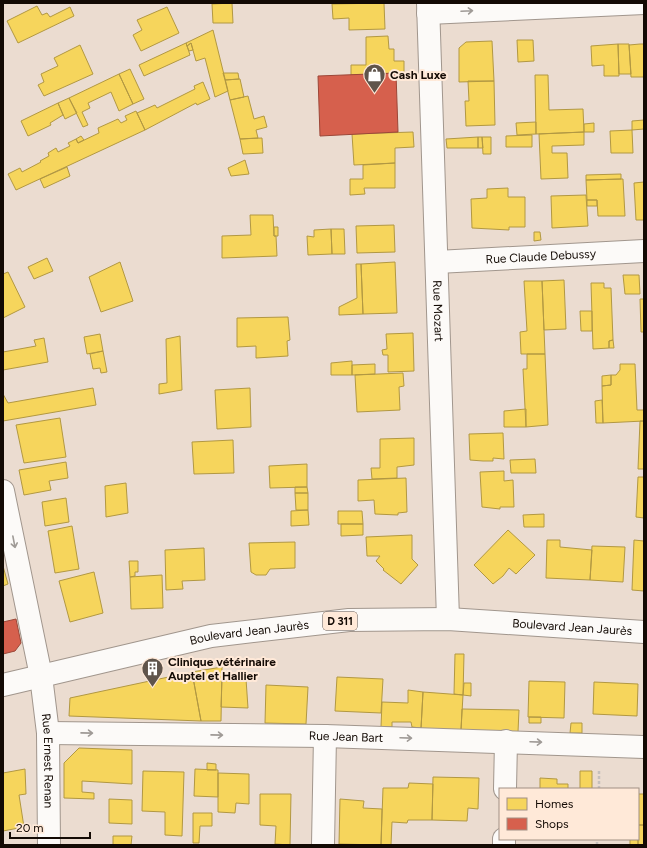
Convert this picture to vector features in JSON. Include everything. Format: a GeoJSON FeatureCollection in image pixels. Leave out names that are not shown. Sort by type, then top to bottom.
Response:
{"type":"FeatureCollection","features":[{"type":"Feature","properties":{"kind":"street"},"geometry":{"type":"LineString","coordinates":[[428,8],[644,3]]}},
{"type":"Feature","properties":{"kind":"street","name":"Rue Mozart"},"geometry":{"type":"LineString","coordinates":[[428,8],[448,619]]}},
{"type":"Feature","properties":{"kind":"street","name":"Rue Claude Debussy"},"geometry":{"type":"LineString","coordinates":[[437,262],[644,251]]}},
{"type":"Feature","properties":{"kind":"street","name":"Rue Ernest Renan"},"geometry":{"type":"LineString","coordinates":[[3,490],[41,676],[48,733],[49,845]]}},
{"type":"Feature","properties":{"kind":"street","name":"Boulevard Jean Jaurès"},"geometry":{"type":"LineString","coordinates":[[3,685],[211,636],[349,620],[448,619],[644,632]]}},
{"type":"Feature","properties":{"kind":"street","name":"Rue Jean Bart"},"geometry":{"type":"LineString","coordinates":[[48,733],[325,736],[506,741],[644,747]]}},
{"type":"Feature","properties":{"kind":"street"},"geometry":{"type":"LineString","coordinates":[[323,845],[325,736]]}},
{"type":"Feature","properties":{"kind":"street"},"geometry":{"type":"LineString","coordinates":[[505,788],[506,741]]}},
{"type":"Feature","properties":{"kind":"building: Homes"},"geometry":{"type":"Polygon","coordinates":[[[232,3],[233,23],[213,23],[212,4],[232,3]]]}},
{"type":"Feature","properties":{"kind":"building: Homes"},"geometry":{"type":"Polygon","coordinates":[[[384,3],[385,29],[349,30],[349,18],[333,19],[332,4],[384,3]]]}},
{"type":"Feature","properties":{"kind":"building: Homes"},"geometry":{"type":"Polygon","coordinates":[[[37,6],[42,15],[47,13],[50,17],[70,7],[74,16],[18,43],[7,21],[37,6]]]}},
{"type":"Feature","properties":{"kind":"building: Homes"},"geometry":{"type":"Polygon","coordinates":[[[167,7],[179,33],[141,51],[133,35],[142,30],[137,20],[167,7]]]}},
{"type":"Feature","properties":{"kind":"building: Homes"},"geometry":{"type":"Polygon","coordinates":[[[213,30],[228,91],[215,97],[205,58],[196,61],[191,43],[187,46],[186,43],[213,30]]]}},
{"type":"Feature","properties":{"kind":"building: Homes"},"geometry":{"type":"Polygon","coordinates":[[[388,36],[389,49],[394,49],[394,61],[404,61],[404,73],[351,75],[351,65],[366,65],[366,37],[388,36]]]}},
{"type":"Feature","properties":{"kind":"building: Homes"},"geometry":{"type":"Polygon","coordinates":[[[517,40],[533,40],[534,61],[518,62],[517,40]]]}},
{"type":"Feature","properties":{"kind":"building: Homes"},"geometry":{"type":"Polygon","coordinates":[[[492,41],[494,81],[459,82],[459,48],[466,42],[492,41]]]}},
{"type":"Feature","properties":{"kind":"building: Homes"},"geometry":{"type":"Polygon","coordinates":[[[186,43],[190,55],[144,76],[139,65],[186,43]]]}},
{"type":"Feature","properties":{"kind":"building: Homes"},"geometry":{"type":"Polygon","coordinates":[[[191,43],[193,50],[189,51],[187,46],[191,43]]]}},
{"type":"Feature","properties":{"kind":"building: Homes"},"geometry":{"type":"Polygon","coordinates":[[[618,44],[629,44],[631,74],[619,74],[618,44]]]}},
{"type":"Feature","properties":{"kind":"building: Homes"},"geometry":{"type":"Polygon","coordinates":[[[618,44],[619,76],[604,76],[604,65],[592,66],[591,46],[618,44]]]}},
{"type":"Feature","properties":{"kind":"building: Homes"},"geometry":{"type":"Polygon","coordinates":[[[644,44],[644,77],[631,77],[629,45],[644,44]]]}},
{"type":"Feature","properties":{"kind":"building: Homes"},"geometry":{"type":"Polygon","coordinates":[[[80,45],[93,74],[44,96],[38,85],[44,82],[41,74],[58,66],[54,58],[80,45]]]}},
{"type":"Feature","properties":{"kind":"building: Homes"},"geometry":{"type":"Polygon","coordinates":[[[130,69],[144,99],[133,104],[119,74],[130,69]]]}},
{"type":"Feature","properties":{"kind":"building: Homes"},"geometry":{"type":"Polygon","coordinates":[[[223,73],[238,73],[239,79],[225,80],[223,73]]]}},
{"type":"Feature","properties":{"kind":"building: Homes"},"geometry":{"type":"Polygon","coordinates":[[[119,74],[133,104],[119,111],[111,92],[88,103],[90,108],[82,112],[88,125],[83,127],[69,98],[119,74]]]}},
{"type":"Feature","properties":{"kind":"building: Homes"},"geometry":{"type":"Polygon","coordinates":[[[535,75],[548,75],[549,110],[583,109],[584,132],[536,134],[535,75]]]}},
{"type":"Feature","properties":{"kind":"building: Homes"},"geometry":{"type":"Polygon","coordinates":[[[240,79],[244,97],[230,100],[225,80],[240,79]]]}},
{"type":"Feature","properties":{"kind":"building: Homes"},"geometry":{"type":"Polygon","coordinates":[[[468,81],[494,81],[495,125],[466,126],[465,101],[469,101],[468,81]]]}},
{"type":"Feature","properties":{"kind":"building: Homes"},"geometry":{"type":"Polygon","coordinates":[[[203,82],[210,99],[197,105],[196,103],[145,130],[137,113],[155,105],[157,108],[195,89],[194,86],[203,82]]]}},
{"type":"Feature","properties":{"kind":"building: Homes"},"geometry":{"type":"Polygon","coordinates":[[[248,96],[254,119],[264,116],[267,127],[256,130],[258,138],[240,139],[230,100],[248,96]]]}},
{"type":"Feature","properties":{"kind":"building: Homes"},"geometry":{"type":"Polygon","coordinates":[[[69,98],[77,113],[65,119],[58,103],[69,98]]]}},
{"type":"Feature","properties":{"kind":"building: Homes"},"geometry":{"type":"Polygon","coordinates":[[[58,103],[63,115],[50,123],[51,125],[28,136],[21,121],[58,103]]]}},
{"type":"Feature","properties":{"kind":"building: Homes"},"geometry":{"type":"Polygon","coordinates":[[[136,111],[145,130],[16,190],[8,174],[20,168],[22,172],[41,162],[40,161],[49,156],[48,153],[56,148],[58,152],[70,146],[68,143],[76,139],[78,143],[99,133],[98,128],[118,119],[121,123],[127,120],[125,116],[136,111]]]}},
{"type":"Feature","properties":{"kind":"building: Homes"},"geometry":{"type":"Polygon","coordinates":[[[644,120],[644,129],[632,130],[632,121],[644,120]]]}},
{"type":"Feature","properties":{"kind":"building: Homes"},"geometry":{"type":"Polygon","coordinates":[[[536,122],[536,134],[517,135],[516,123],[536,122]]]}},
{"type":"Feature","properties":{"kind":"building: Homes"},"geometry":{"type":"Polygon","coordinates":[[[594,123],[594,132],[584,132],[584,124],[594,123]]]}},
{"type":"Feature","properties":{"kind":"building: Homes"},"geometry":{"type":"Polygon","coordinates":[[[632,130],[633,153],[611,153],[610,131],[632,130]]]}},
{"type":"Feature","properties":{"kind":"building: Homes"},"geometry":{"type":"Polygon","coordinates":[[[413,132],[414,147],[395,148],[395,163],[354,165],[352,134],[413,132]]]}},
{"type":"Feature","properties":{"kind":"building: Homes"},"geometry":{"type":"Polygon","coordinates":[[[584,132],[584,145],[552,146],[552,153],[567,153],[568,178],[541,179],[539,134],[584,132]]]}},
{"type":"Feature","properties":{"kind":"building: Homes"},"geometry":{"type":"Polygon","coordinates":[[[532,135],[532,147],[506,147],[506,136],[532,135]]]}},
{"type":"Feature","properties":{"kind":"building: Homes"},"geometry":{"type":"Polygon","coordinates":[[[81,136],[84,140],[78,143],[76,139],[81,136]]]}},
{"type":"Feature","properties":{"kind":"building: Homes"},"geometry":{"type":"Polygon","coordinates":[[[478,137],[482,137],[483,148],[478,148],[478,137]]]}},
{"type":"Feature","properties":{"kind":"building: Homes"},"geometry":{"type":"Polygon","coordinates":[[[478,137],[478,148],[447,148],[446,139],[478,137]]]}},
{"type":"Feature","properties":{"kind":"building: Homes"},"geometry":{"type":"Polygon","coordinates":[[[482,137],[491,137],[491,154],[483,154],[482,137]]]}},
{"type":"Feature","properties":{"kind":"building: Homes"},"geometry":{"type":"Polygon","coordinates":[[[262,138],[263,153],[243,154],[240,139],[262,138]]]}},
{"type":"Feature","properties":{"kind":"building: Homes"},"geometry":{"type":"Polygon","coordinates":[[[245,160],[249,174],[231,176],[228,168],[245,160]]]}},
{"type":"Feature","properties":{"kind":"building: Homes"},"geometry":{"type":"Polygon","coordinates":[[[395,163],[395,188],[364,188],[365,194],[350,195],[350,179],[363,179],[363,165],[395,163]]]}},
{"type":"Feature","properties":{"kind":"building: Homes"},"geometry":{"type":"Polygon","coordinates":[[[67,167],[70,176],[44,188],[40,179],[67,167]]]}},
{"type":"Feature","properties":{"kind":"building: Homes"},"geometry":{"type":"Polygon","coordinates":[[[621,174],[621,179],[586,180],[586,175],[621,174]]]}},
{"type":"Feature","properties":{"kind":"building: Homes"},"geometry":{"type":"Polygon","coordinates":[[[623,179],[625,216],[598,216],[597,200],[587,200],[586,180],[623,179]]]}},
{"type":"Feature","properties":{"kind":"building: Homes"},"geometry":{"type":"Polygon","coordinates":[[[644,182],[644,220],[636,220],[634,183],[644,182]]]}},
{"type":"Feature","properties":{"kind":"building: Homes"},"geometry":{"type":"Polygon","coordinates":[[[508,188],[508,197],[525,197],[525,227],[509,227],[509,230],[472,228],[471,199],[487,198],[487,189],[508,188]]]}},
{"type":"Feature","properties":{"kind":"building: Homes"},"geometry":{"type":"Polygon","coordinates":[[[586,195],[588,226],[552,228],[551,196],[586,195]]]}},
{"type":"Feature","properties":{"kind":"building: Homes"},"geometry":{"type":"Polygon","coordinates":[[[587,200],[597,200],[597,206],[587,206],[587,200]]]}},
{"type":"Feature","properties":{"kind":"building: Homes"},"geometry":{"type":"Polygon","coordinates":[[[250,215],[273,215],[277,256],[222,258],[222,236],[251,235],[250,215]]]}},
{"type":"Feature","properties":{"kind":"building: Homes"},"geometry":{"type":"Polygon","coordinates":[[[394,225],[395,252],[357,253],[356,226],[394,225]]]}},
{"type":"Feature","properties":{"kind":"building: Homes"},"geometry":{"type":"Polygon","coordinates":[[[274,227],[278,227],[278,236],[274,236],[274,227]]]}},
{"type":"Feature","properties":{"kind":"building: Homes"},"geometry":{"type":"Polygon","coordinates":[[[331,229],[344,229],[345,254],[332,254],[331,229]]]}},
{"type":"Feature","properties":{"kind":"building: Homes"},"geometry":{"type":"Polygon","coordinates":[[[331,229],[332,254],[308,255],[307,236],[314,237],[314,230],[331,229]]]}},
{"type":"Feature","properties":{"kind":"building: Homes"},"geometry":{"type":"Polygon","coordinates":[[[534,232],[540,232],[541,240],[534,241],[534,232]]]}},
{"type":"Feature","properties":{"kind":"building: Homes"},"geometry":{"type":"Polygon","coordinates":[[[47,258],[53,271],[34,279],[28,267],[47,258]]]}},
{"type":"Feature","properties":{"kind":"building: Homes"},"geometry":{"type":"Polygon","coordinates":[[[120,262],[133,301],[101,312],[89,277],[120,262]]]}},
{"type":"Feature","properties":{"kind":"building: Homes"},"geometry":{"type":"Polygon","coordinates":[[[395,262],[397,313],[363,314],[361,264],[395,262]]]}},
{"type":"Feature","properties":{"kind":"building: Homes"},"geometry":{"type":"Polygon","coordinates":[[[356,264],[361,264],[363,314],[339,315],[339,307],[357,298],[356,264]]]}},
{"type":"Feature","properties":{"kind":"building: Homes"},"geometry":{"type":"Polygon","coordinates":[[[8,272],[25,307],[3,318],[3,274],[8,272]]]}},
{"type":"Feature","properties":{"kind":"building: Homes"},"geometry":{"type":"Polygon","coordinates":[[[623,275],[639,275],[640,294],[625,294],[623,275]]]}},
{"type":"Feature","properties":{"kind":"building: Homes"},"geometry":{"type":"Polygon","coordinates":[[[564,280],[566,329],[544,330],[542,281],[564,280]]]}},
{"type":"Feature","properties":{"kind":"building: Homes"},"geometry":{"type":"Polygon","coordinates":[[[524,281],[542,281],[545,354],[521,354],[520,332],[527,331],[524,281]]]}},
{"type":"Feature","properties":{"kind":"building: Homes"},"geometry":{"type":"Polygon","coordinates":[[[591,283],[604,283],[604,288],[611,288],[613,340],[609,341],[609,348],[593,349],[591,283]]]}},
{"type":"Feature","properties":{"kind":"building: Homes"},"geometry":{"type":"Polygon","coordinates":[[[640,299],[644,299],[644,332],[641,332],[640,299]]]}},
{"type":"Feature","properties":{"kind":"building: Homes"},"geometry":{"type":"Polygon","coordinates":[[[580,311],[592,311],[592,331],[581,331],[580,311]]]}},
{"type":"Feature","properties":{"kind":"building: Homes"},"geometry":{"type":"Polygon","coordinates":[[[288,317],[290,340],[287,341],[288,356],[256,358],[256,346],[237,347],[237,318],[288,317]]]}},
{"type":"Feature","properties":{"kind":"building: Homes"},"geometry":{"type":"Polygon","coordinates":[[[413,333],[414,371],[388,372],[388,355],[383,355],[382,350],[387,349],[386,334],[413,333]]]}},
{"type":"Feature","properties":{"kind":"building: Homes"},"geometry":{"type":"Polygon","coordinates":[[[100,334],[103,351],[87,354],[84,337],[100,334]]]}},
{"type":"Feature","properties":{"kind":"building: Homes"},"geometry":{"type":"Polygon","coordinates":[[[180,336],[182,390],[159,394],[159,384],[167,383],[166,339],[180,336]]]}},
{"type":"Feature","properties":{"kind":"building: Homes"},"geometry":{"type":"Polygon","coordinates":[[[44,338],[48,362],[3,370],[3,352],[36,346],[34,340],[44,338]]]}},
{"type":"Feature","properties":{"kind":"building: Homes"},"geometry":{"type":"Polygon","coordinates":[[[613,340],[614,348],[609,348],[609,341],[613,340]]]}},
{"type":"Feature","properties":{"kind":"building: Homes"},"geometry":{"type":"Polygon","coordinates":[[[103,351],[107,372],[101,373],[100,368],[93,369],[90,354],[103,351]]]}},
{"type":"Feature","properties":{"kind":"building: Homes"},"geometry":{"type":"Polygon","coordinates":[[[527,354],[545,354],[548,425],[526,427],[523,369],[527,369],[527,354]]]}},
{"type":"Feature","properties":{"kind":"building: Homes"},"geometry":{"type":"Polygon","coordinates":[[[352,361],[352,375],[331,375],[331,363],[352,361]]]}},
{"type":"Feature","properties":{"kind":"building: Homes"},"geometry":{"type":"Polygon","coordinates":[[[375,364],[375,374],[352,375],[352,365],[375,364]]]}},
{"type":"Feature","properties":{"kind":"building: Homes"},"geometry":{"type":"Polygon","coordinates":[[[620,364],[635,364],[637,410],[644,410],[644,421],[603,423],[602,386],[611,385],[611,375],[616,375],[620,370],[620,364]]]}},
{"type":"Feature","properties":{"kind":"building: Homes"},"geometry":{"type":"Polygon","coordinates":[[[403,373],[404,386],[399,387],[400,410],[357,412],[355,375],[403,373]]]}},
{"type":"Feature","properties":{"kind":"building: Homes"},"geometry":{"type":"Polygon","coordinates":[[[611,375],[611,385],[602,386],[602,376],[611,375]]]}},
{"type":"Feature","properties":{"kind":"building: Homes"},"geometry":{"type":"Polygon","coordinates":[[[93,388],[96,405],[3,421],[3,394],[8,403],[93,388]]]}},
{"type":"Feature","properties":{"kind":"building: Homes"},"geometry":{"type":"Polygon","coordinates":[[[250,388],[251,427],[217,429],[215,390],[250,388]]]}},
{"type":"Feature","properties":{"kind":"building: Homes"},"geometry":{"type":"Polygon","coordinates":[[[602,400],[603,423],[596,423],[595,401],[602,400]]]}},
{"type":"Feature","properties":{"kind":"building: Homes"},"geometry":{"type":"Polygon","coordinates":[[[526,409],[526,427],[504,427],[504,411],[526,409]]]}},
{"type":"Feature","properties":{"kind":"building: Homes"},"geometry":{"type":"Polygon","coordinates":[[[60,418],[66,457],[24,463],[16,425],[60,418]]]}},
{"type":"Feature","properties":{"kind":"building: Homes"},"geometry":{"type":"Polygon","coordinates":[[[640,421],[644,421],[644,469],[638,469],[640,421]]]}},
{"type":"Feature","properties":{"kind":"building: Homes"},"geometry":{"type":"Polygon","coordinates":[[[503,433],[504,459],[493,458],[493,461],[470,460],[469,434],[503,433]]]}},
{"type":"Feature","properties":{"kind":"building: Homes"},"geometry":{"type":"Polygon","coordinates":[[[414,438],[414,465],[397,467],[397,478],[372,479],[371,468],[380,468],[380,439],[414,438]]]}},
{"type":"Feature","properties":{"kind":"building: Homes"},"geometry":{"type":"Polygon","coordinates":[[[233,440],[234,473],[194,474],[192,442],[233,440]]]}},
{"type":"Feature","properties":{"kind":"building: Homes"},"geometry":{"type":"Polygon","coordinates":[[[535,459],[536,473],[511,473],[510,460],[535,459]]]}},
{"type":"Feature","properties":{"kind":"building: Homes"},"geometry":{"type":"Polygon","coordinates":[[[66,462],[68,478],[49,481],[51,490],[24,495],[19,470],[66,462]]]}},
{"type":"Feature","properties":{"kind":"building: Homes"},"geometry":{"type":"Polygon","coordinates":[[[307,464],[307,487],[270,488],[269,466],[307,464]]]}},
{"type":"Feature","properties":{"kind":"building: Homes"},"geometry":{"type":"Polygon","coordinates":[[[504,471],[504,481],[513,480],[514,507],[500,507],[500,509],[482,507],[480,472],[504,471]]]}},
{"type":"Feature","properties":{"kind":"building: Homes"},"geometry":{"type":"Polygon","coordinates":[[[638,477],[644,477],[644,518],[636,517],[638,477]]]}},
{"type":"Feature","properties":{"kind":"building: Homes"},"geometry":{"type":"Polygon","coordinates":[[[406,478],[407,512],[398,513],[398,515],[375,514],[374,500],[358,501],[358,480],[406,478]]]}},
{"type":"Feature","properties":{"kind":"building: Homes"},"geometry":{"type":"Polygon","coordinates":[[[126,483],[128,513],[106,517],[105,486],[126,483]]]}},
{"type":"Feature","properties":{"kind":"building: Homes"},"geometry":{"type":"Polygon","coordinates":[[[295,487],[307,487],[308,493],[295,493],[295,487]]]}},
{"type":"Feature","properties":{"kind":"building: Homes"},"geometry":{"type":"Polygon","coordinates":[[[295,493],[308,493],[308,510],[296,510],[295,493]]]}},
{"type":"Feature","properties":{"kind":"building: Homes"},"geometry":{"type":"Polygon","coordinates":[[[66,498],[69,522],[45,526],[42,502],[66,498]]]}},
{"type":"Feature","properties":{"kind":"building: Homes"},"geometry":{"type":"Polygon","coordinates":[[[308,510],[309,525],[291,526],[291,511],[308,510]]]}},
{"type":"Feature","properties":{"kind":"building: Homes"},"geometry":{"type":"Polygon","coordinates":[[[338,511],[362,511],[363,524],[338,524],[338,511]]]}},
{"type":"Feature","properties":{"kind":"building: Homes"},"geometry":{"type":"Polygon","coordinates":[[[544,514],[544,527],[524,527],[523,515],[544,514]]]}},
{"type":"Feature","properties":{"kind":"building: Homes"},"geometry":{"type":"Polygon","coordinates":[[[341,524],[363,524],[363,535],[341,536],[341,524]]]}},
{"type":"Feature","properties":{"kind":"building: Homes"},"geometry":{"type":"Polygon","coordinates":[[[72,526],[79,569],[55,573],[48,531],[72,526]]]}},
{"type":"Feature","properties":{"kind":"building: Homes"},"geometry":{"type":"Polygon","coordinates":[[[508,530],[535,555],[516,574],[509,568],[503,576],[493,584],[474,565],[508,530]]]}},
{"type":"Feature","properties":{"kind":"building: Homes"},"geometry":{"type":"Polygon","coordinates":[[[412,535],[412,559],[418,565],[401,584],[383,570],[384,569],[376,561],[380,556],[367,556],[366,537],[412,535]]]}},
{"type":"Feature","properties":{"kind":"building: Homes"},"geometry":{"type":"Polygon","coordinates":[[[547,540],[560,540],[560,547],[592,550],[590,580],[546,578],[547,540]]]}},
{"type":"Feature","properties":{"kind":"building: Homes"},"geometry":{"type":"Polygon","coordinates":[[[634,540],[644,541],[644,591],[632,590],[634,540]]]}},
{"type":"Feature","properties":{"kind":"building: Homes"},"geometry":{"type":"Polygon","coordinates":[[[295,542],[295,568],[270,569],[266,575],[256,575],[251,572],[249,543],[295,542]]]}},
{"type":"Feature","properties":{"kind":"building: Homes"},"geometry":{"type":"Polygon","coordinates":[[[592,546],[625,547],[623,582],[590,580],[592,546]]]}},
{"type":"Feature","properties":{"kind":"building: Homes"},"geometry":{"type":"Polygon","coordinates":[[[204,548],[205,580],[182,581],[183,589],[166,590],[165,550],[204,548]]]}},
{"type":"Feature","properties":{"kind":"building: Homes"},"geometry":{"type":"Polygon","coordinates":[[[129,561],[138,561],[138,572],[135,572],[135,576],[130,577],[129,561]]]}},
{"type":"Feature","properties":{"kind":"building: Homes"},"geometry":{"type":"Polygon","coordinates":[[[3,566],[8,584],[3,586],[3,566]]]}},
{"type":"Feature","properties":{"kind":"building: Homes"},"geometry":{"type":"Polygon","coordinates":[[[94,572],[103,613],[70,622],[59,581],[94,572]]]}},
{"type":"Feature","properties":{"kind":"building: Homes"},"geometry":{"type":"Polygon","coordinates":[[[162,575],[163,608],[131,609],[130,577],[162,575]]]}},
{"type":"Feature","properties":{"kind":"building: Homes"},"geometry":{"type":"Polygon","coordinates":[[[455,654],[464,654],[463,695],[454,694],[455,654]]]}},
{"type":"Feature","properties":{"kind":"building: Homes"},"geometry":{"type":"Polygon","coordinates":[[[222,667],[221,721],[201,721],[192,672],[222,667]]]}},
{"type":"Feature","properties":{"kind":"building: Homes","name":"Clinique vétérinaire Auptel et Hallier"},"geometry":{"type":"Polygon","coordinates":[[[192,672],[201,721],[69,716],[70,698],[192,672]]]}},
{"type":"Feature","properties":{"kind":"building: Homes"},"geometry":{"type":"Polygon","coordinates":[[[337,677],[383,679],[381,713],[335,711],[337,677]]]}},
{"type":"Feature","properties":{"kind":"building: Homes"},"geometry":{"type":"Polygon","coordinates":[[[222,678],[246,679],[248,708],[221,707],[222,678]]]}},
{"type":"Feature","properties":{"kind":"building: Homes"},"geometry":{"type":"Polygon","coordinates":[[[529,681],[565,682],[564,718],[528,717],[529,681]]]}},
{"type":"Feature","properties":{"kind":"building: Homes"},"geometry":{"type":"Polygon","coordinates":[[[594,682],[638,684],[637,716],[593,714],[594,682]]]}},
{"type":"Feature","properties":{"kind":"building: Homes"},"geometry":{"type":"Polygon","coordinates":[[[464,683],[471,683],[471,696],[463,695],[464,683]]]}},
{"type":"Feature","properties":{"kind":"building: Homes"},"geometry":{"type":"Polygon","coordinates":[[[266,685],[308,687],[306,724],[265,723],[266,685]]]}},
{"type":"Feature","properties":{"kind":"building: Homes"},"geometry":{"type":"Polygon","coordinates":[[[408,690],[423,692],[421,728],[412,727],[411,722],[392,722],[392,727],[381,727],[382,702],[408,703],[408,690]]]}},
{"type":"Feature","properties":{"kind":"building: Homes"},"geometry":{"type":"Polygon","coordinates":[[[423,692],[463,695],[461,730],[421,729],[423,692]]]}},
{"type":"Feature","properties":{"kind":"building: Homes"},"geometry":{"type":"Polygon","coordinates":[[[462,709],[519,710],[518,732],[461,730],[462,709]]]}},
{"type":"Feature","properties":{"kind":"building: Homes"},"geometry":{"type":"Polygon","coordinates":[[[529,717],[541,717],[541,723],[529,723],[529,717]]]}},
{"type":"Feature","properties":{"kind":"building: Homes"},"geometry":{"type":"Polygon","coordinates":[[[571,723],[582,723],[582,733],[570,733],[571,723]]]}},
{"type":"Feature","properties":{"kind":"building: Homes"},"geometry":{"type":"Polygon","coordinates":[[[79,748],[132,750],[132,784],[82,781],[82,792],[94,793],[94,799],[64,798],[64,763],[79,748]]]}},
{"type":"Feature","properties":{"kind":"building: Homes"},"geometry":{"type":"Polygon","coordinates":[[[207,763],[216,764],[216,770],[207,770],[207,763]]]}},
{"type":"Feature","properties":{"kind":"building: Homes"},"geometry":{"type":"Polygon","coordinates":[[[25,769],[26,794],[19,795],[24,827],[3,831],[3,773],[25,769]]]}},
{"type":"Feature","properties":{"kind":"building: Homes"},"geometry":{"type":"Polygon","coordinates":[[[195,769],[218,770],[218,797],[194,796],[195,769]]]}},
{"type":"Feature","properties":{"kind":"building: Homes"},"geometry":{"type":"Polygon","coordinates":[[[143,771],[184,772],[182,836],[165,835],[165,812],[142,811],[143,771]]]}},
{"type":"Feature","properties":{"kind":"building: Homes"},"geometry":{"type":"Polygon","coordinates":[[[580,771],[592,771],[592,788],[580,788],[580,771]]]}},
{"type":"Feature","properties":{"kind":"building: Homes"},"geometry":{"type":"Polygon","coordinates":[[[218,773],[249,774],[249,804],[236,803],[235,813],[218,812],[218,773]]]}},
{"type":"Feature","properties":{"kind":"building: Homes"},"geometry":{"type":"Polygon","coordinates":[[[433,777],[479,778],[478,809],[468,808],[467,821],[432,820],[433,777]]]}},
{"type":"Feature","properties":{"kind":"building: Homes"},"geometry":{"type":"Polygon","coordinates":[[[540,778],[557,779],[557,784],[568,784],[568,788],[540,788],[540,778]]]}},
{"type":"Feature","properties":{"kind":"building: Homes"},"geometry":{"type":"Polygon","coordinates":[[[409,783],[433,784],[432,820],[408,820],[407,823],[392,822],[391,845],[381,845],[383,788],[408,788],[409,783]]]}},
{"type":"Feature","properties":{"kind":"building: Homes"},"geometry":{"type":"Polygon","coordinates":[[[260,794],[291,794],[290,845],[275,844],[276,826],[260,825],[260,794]]]}},
{"type":"Feature","properties":{"kind":"building: Homes"},"geometry":{"type":"Polygon","coordinates":[[[639,794],[644,794],[644,825],[639,825],[639,794]]]}},
{"type":"Feature","properties":{"kind":"building: Homes"},"geometry":{"type":"Polygon","coordinates":[[[109,799],[132,800],[132,824],[109,823],[109,799]]]}},
{"type":"Feature","properties":{"kind":"building: Homes"},"geometry":{"type":"Polygon","coordinates":[[[340,799],[364,801],[363,808],[382,809],[381,845],[339,844],[340,799]]]}},
{"type":"Feature","properties":{"kind":"building: Homes"},"geometry":{"type":"Polygon","coordinates":[[[193,813],[212,813],[212,826],[200,826],[199,843],[193,843],[193,813]]]}},
{"type":"Feature","properties":{"kind":"building: Homes"},"geometry":{"type":"Polygon","coordinates":[[[639,825],[644,825],[644,845],[638,845],[639,825]]]}},
{"type":"Feature","properties":{"kind":"building: Homes"},"geometry":{"type":"Polygon","coordinates":[[[113,836],[132,836],[131,845],[113,845],[113,836]]]}},
{"type":"Feature","properties":{"kind":"building: Homes"},"geometry":{"type":"Polygon","coordinates":[[[630,840],[638,840],[638,845],[630,845],[630,840]]]}},
{"type":"Feature","properties":{"kind":"building: Shops"},"geometry":{"type":"Polygon","coordinates":[[[396,73],[398,132],[320,136],[318,76],[396,73]]]}},
{"type":"Feature","properties":{"kind":"building: Shops"},"geometry":{"type":"Polygon","coordinates":[[[16,619],[21,643],[15,651],[3,654],[3,622],[16,619]]]}},
{"type":"Feature","properties":{"kind":"place","name":"Cash Luxe"},"geometry":{"type":"Point","coordinates":[374,94]}},
{"type":"Feature","properties":{"kind":"place","name":"Clinique vétérinaire Auptel et Hallier"},"geometry":{"type":"Point","coordinates":[153,688]}}]}
